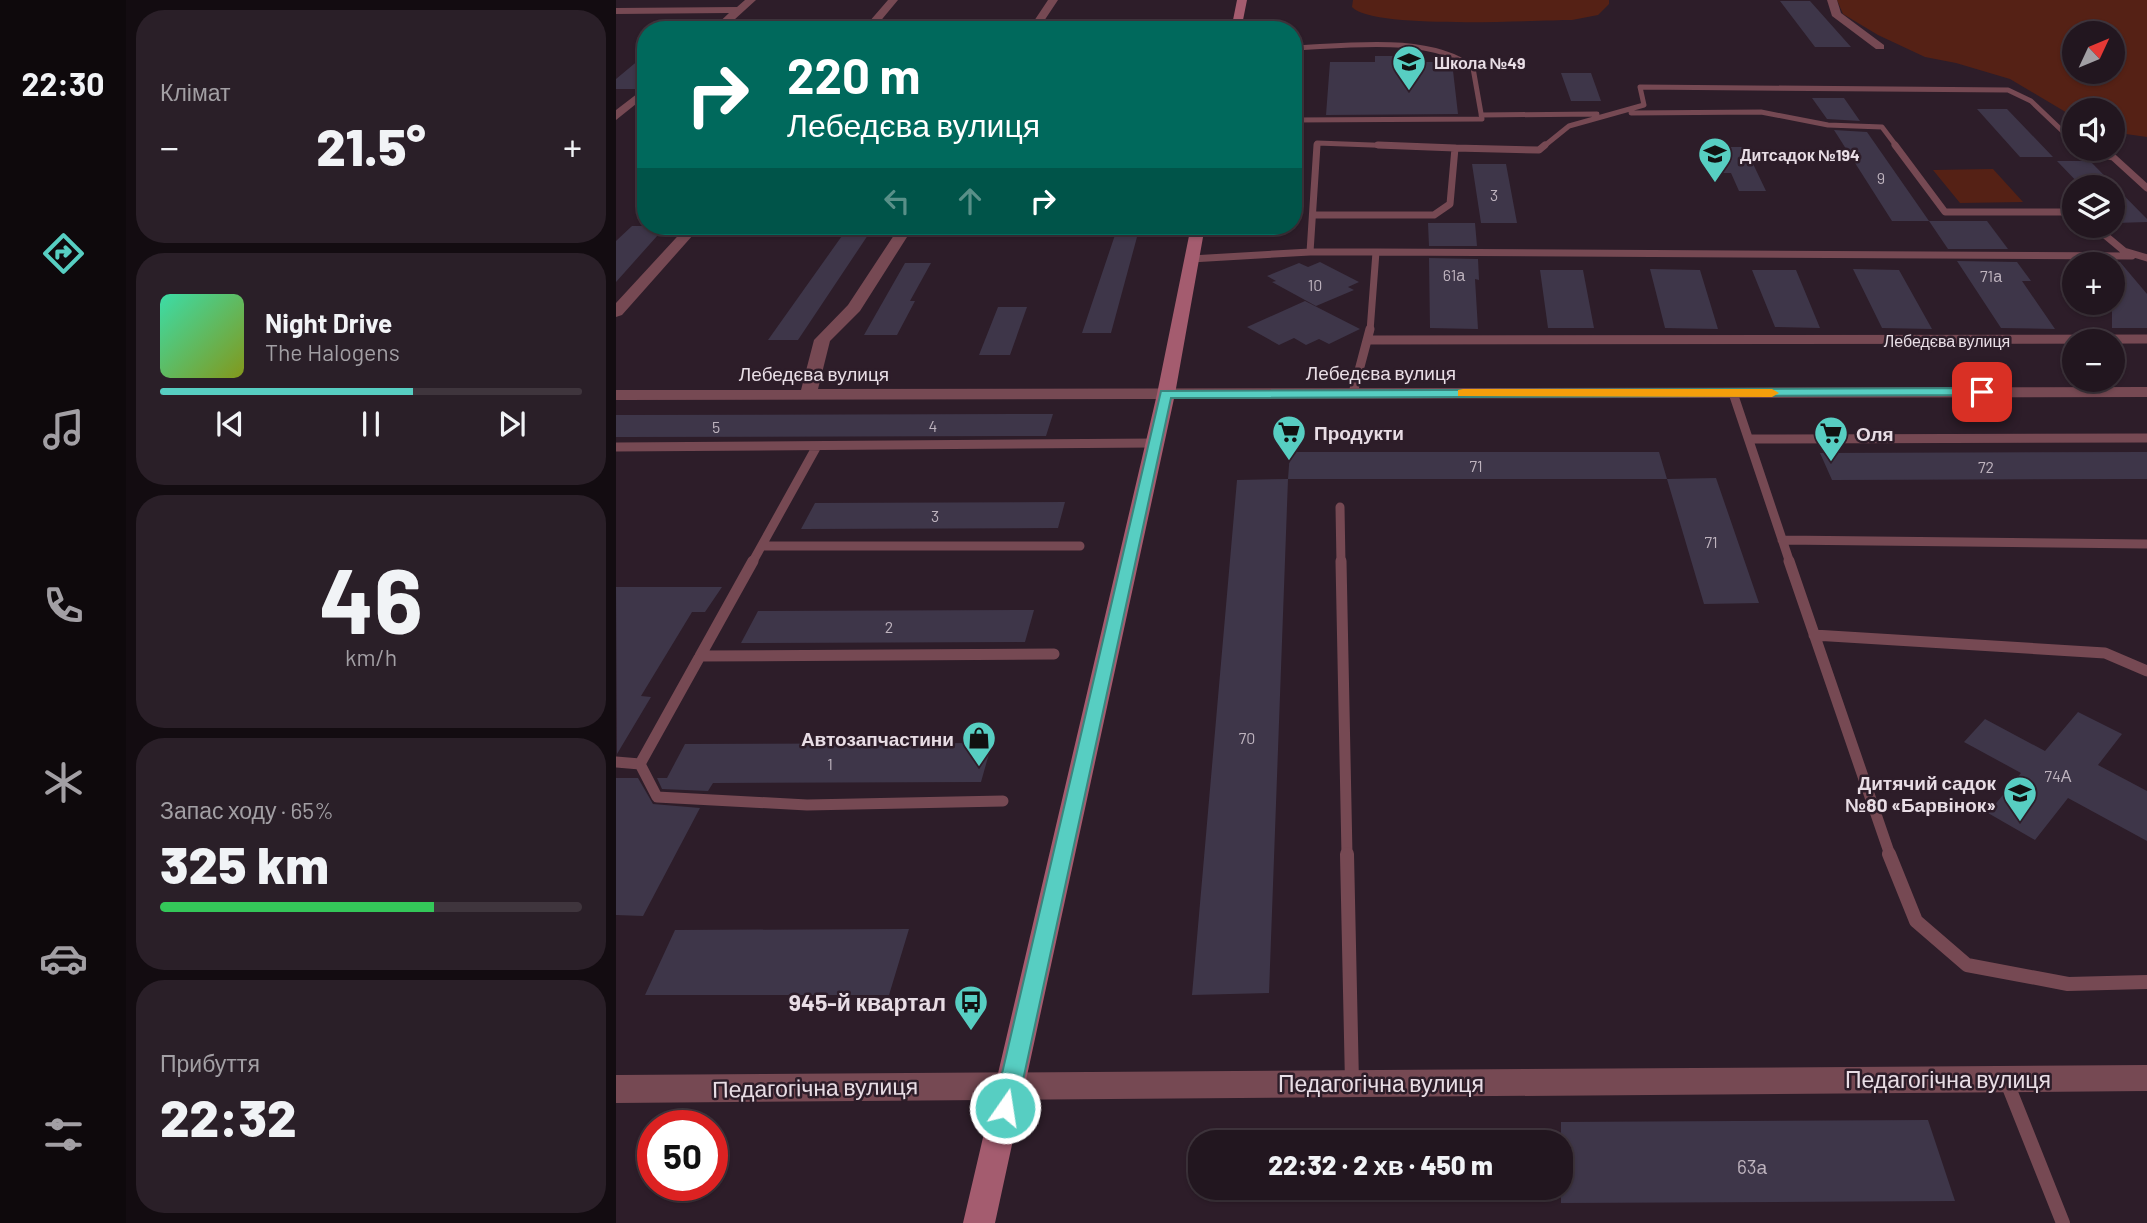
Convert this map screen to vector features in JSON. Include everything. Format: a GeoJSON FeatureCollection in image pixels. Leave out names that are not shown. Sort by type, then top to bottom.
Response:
{"type":"FeatureCollection","features":[{"type":"Feature","properties":{"kind":"main road"},"geometry":{"type":"LineString","coordinates":[[1238,21],[1242,0]]}},
{"type":"Feature","properties":{"kind":"main road"},"geometry":{"type":"LineString","coordinates":[[979,1223],[1166,394],[1196,235]]}},
{"type":"Feature","properties":{"kind":"street"},"geometry":{"type":"LineString","coordinates":[[616,4],[621,0]]}},
{"type":"Feature","properties":{"kind":"street"},"geometry":{"type":"LineString","coordinates":[[726,21],[751,0]]}},
{"type":"Feature","properties":{"kind":"street"},"geometry":{"type":"LineString","coordinates":[[875,21],[893,0]]}},
{"type":"Feature","properties":{"kind":"street"},"geometry":{"type":"LineString","coordinates":[[1039,21],[1053,0]]}},
{"type":"Feature","properties":{"kind":"street"},"geometry":{"type":"LineString","coordinates":[[1832,0],[1836,15],[1881,47]]}},
{"type":"Feature","properties":{"kind":"street"},"geometry":{"type":"LineString","coordinates":[[616,11],[739,10]]}},
{"type":"Feature","properties":{"kind":"street"},"geometry":{"type":"LineString","coordinates":[[616,116],[637,98]]}},
{"type":"Feature","properties":{"kind":"street"},"geometry":{"type":"LineString","coordinates":[[616,312],[686,235]]}},
{"type":"Feature","properties":{"kind":"street"},"geometry":{"type":"LineString","coordinates":[[808,394],[822,340],[854,308],[901,235]]}},
{"type":"Feature","properties":{"kind":"street","name":"Лебедєва вулиця"},"geometry":{"type":"LineString","coordinates":[[616,395],[2147,392]]}},
{"type":"Feature","properties":{"kind":"street","name":"Педагогічна вулиця"},"geometry":{"type":"LineString","coordinates":[[616,1089],[2147,1078]]}},
{"type":"Feature","properties":{"kind":"lane"},"geometry":{"type":"LineString","coordinates":[[1302,48],[1421,47],[1455,54],[1468,61],[1473,68],[1482,119],[1302,120]]}},
{"type":"Feature","properties":{"kind":"lane"},"geometry":{"type":"LineString","coordinates":[[1310,253],[1317,143],[1539,150],[1569,126],[1607,113],[1644,106],[1640,87],[2008,90],[2031,101],[2062,131]]}},
{"type":"Feature","properties":{"kind":"lane"},"geometry":{"type":"LineString","coordinates":[[1481,115],[1761,112],[1828,125],[1882,127],[1945,212],[2062,212]]}},
{"type":"Feature","properties":{"kind":"lane"},"geometry":{"type":"LineString","coordinates":[[1569,126],[1583,130]]}},
{"type":"Feature","properties":{"kind":"lane"},"geometry":{"type":"LineString","coordinates":[[1313,215],[1434,215],[1450,204],[1455,148]]}},
{"type":"Feature","properties":{"kind":"lane"},"geometry":{"type":"LineString","coordinates":[[2117,161],[2147,188]]}},
{"type":"Feature","properties":{"kind":"lane"},"geometry":{"type":"LineString","coordinates":[[2107,238],[2132,256]]}},
{"type":"Feature","properties":{"kind":"lane"},"geometry":{"type":"LineString","coordinates":[[1353,393],[1369,340],[1376,252]]}},
{"type":"Feature","properties":{"kind":"lane"},"geometry":{"type":"LineString","coordinates":[[1191,259],[1376,252],[2147,257]]}},
{"type":"Feature","properties":{"kind":"lane","name":"Лебедєва вулиця"},"geometry":{"type":"LineString","coordinates":[[1369,340],[2147,339]]}},
{"type":"Feature","properties":{"kind":"lane"},"geometry":{"type":"LineString","coordinates":[[1733,393],[1877,824],[1916,921],[1967,965],[2068,984],[2147,982]]}},
{"type":"Feature","properties":{"kind":"lane"},"geometry":{"type":"LineString","coordinates":[[1749,439],[2147,438]]}},
{"type":"Feature","properties":{"kind":"lane"},"geometry":{"type":"LineString","coordinates":[[616,447],[1154,443]]}},
{"type":"Feature","properties":{"kind":"lane"},"geometry":{"type":"LineString","coordinates":[[640,764],[817,446]]}},
{"type":"Feature","properties":{"kind":"lane"},"geometry":{"type":"LineString","coordinates":[[1340,507],[1352,1083]]}},
{"type":"Feature","properties":{"kind":"lane"},"geometry":{"type":"LineString","coordinates":[[1782,540],[2147,544]]}},
{"type":"Feature","properties":{"kind":"lane"},"geometry":{"type":"LineString","coordinates":[[762,545],[1080,547]]}},
{"type":"Feature","properties":{"kind":"lane"},"geometry":{"type":"LineString","coordinates":[[1814,635],[2105,653],[2138,664],[2147,671]]}},
{"type":"Feature","properties":{"kind":"lane"},"geometry":{"type":"LineString","coordinates":[[700,656],[1054,654]]}},
{"type":"Feature","properties":{"kind":"lane"},"geometry":{"type":"LineString","coordinates":[[616,762],[640,764]]}},
{"type":"Feature","properties":{"kind":"lane"},"geometry":{"type":"LineString","coordinates":[[640,764],[657,797],[807,805],[1003,801]]}},
{"type":"Feature","properties":{"kind":"lane"},"geometry":{"type":"LineString","coordinates":[[2005,1078],[2063,1223]]}},
{"type":"Feature","properties":{"kind":"shaded area"},"geometry":{"type":"Polygon","coordinates":[[[1353,0],[1609,0],[1609,4],[1598,15],[1572,20],[1456,22],[1390,19],[1366,14],[1352,7],[1353,0]]]}},
{"type":"Feature","properties":{"kind":"shaded area"},"geometry":{"type":"Polygon","coordinates":[[[1837,0],[2147,0],[2147,137],[2125,134],[2125,98],[2062,98],[2062,110],[2010,79],[1925,57],[1878,35],[1843,14],[1837,0]]]}},
{"type":"Feature","properties":{"kind":"shaded area"},"geometry":{"type":"Polygon","coordinates":[[[1993,169],[2023,202],[1960,203],[1933,170],[1993,169]]]}},
{"type":"Feature","properties":{"kind":"building"},"geometry":{"type":"Polygon","coordinates":[[[1780,1],[1810,1],[1851,47],[1815,47],[1780,1]]]}},
{"type":"Feature","properties":{"kind":"building"},"geometry":{"type":"Polygon","coordinates":[[[1375,56],[1405,56],[1406,62],[1452,62],[1458,114],[1326,115],[1330,62],[1375,62],[1375,56]]]}},
{"type":"Feature","properties":{"kind":"building"},"geometry":{"type":"Polygon","coordinates":[[[637,62],[637,89],[616,89],[616,79],[637,62]]]}},
{"type":"Feature","properties":{"kind":"building"},"geometry":{"type":"Polygon","coordinates":[[[1561,73],[1591,73],[1601,101],[1571,101],[1561,73]]]}},
{"type":"Feature","properties":{"kind":"building"},"geometry":{"type":"Polygon","coordinates":[[[1812,98],[1844,98],[1860,121],[1827,119],[1812,98]]]}},
{"type":"Feature","properties":{"kind":"building"},"geometry":{"type":"Polygon","coordinates":[[[1977,109],[2007,109],[2053,157],[2020,157],[1977,109]]]}},
{"type":"Feature","properties":{"kind":"building"},"geometry":{"type":"Polygon","coordinates":[[[1834,130],[1867,132],[1929,221],[1892,221],[1834,130]]]}},
{"type":"Feature","properties":{"kind":"building"},"geometry":{"type":"Polygon","coordinates":[[[1699,147],[1745,147],[1766,191],[1739,191],[1731,173],[1709,173],[1699,147]]]}},
{"type":"Feature","properties":{"kind":"building"},"geometry":{"type":"Polygon","coordinates":[[[2057,161],[2090,161],[2104,175],[2070,175],[2057,161]]]}},
{"type":"Feature","properties":{"kind":"building"},"geometry":{"type":"Polygon","coordinates":[[[1472,164],[1506,164],[1517,223],[1481,223],[1472,164]]]}},
{"type":"Feature","properties":{"kind":"building"},"geometry":{"type":"Polygon","coordinates":[[[2125,197],[2147,219],[2147,222],[2125,223],[2125,197]]]}},
{"type":"Feature","properties":{"kind":"building"},"geometry":{"type":"Polygon","coordinates":[[[1929,221],[1987,221],[2008,249],[1948,249],[1929,221]]]}},
{"type":"Feature","properties":{"kind":"building"},"geometry":{"type":"Polygon","coordinates":[[[1428,223],[1475,223],[1477,246],[1429,246],[1428,223]]]}},
{"type":"Feature","properties":{"kind":"building"},"geometry":{"type":"Polygon","coordinates":[[[632,226],[637,226],[637,235],[658,235],[616,282],[616,241],[632,226]]]}},
{"type":"Feature","properties":{"kind":"building"},"geometry":{"type":"Polygon","coordinates":[[[843,235],[868,235],[798,340],[768,340],[843,235]]]}},
{"type":"Feature","properties":{"kind":"building"},"geometry":{"type":"Polygon","coordinates":[[[1115,235],[1138,235],[1111,333],[1082,333],[1115,235]]]}},
{"type":"Feature","properties":{"kind":"building"},"geometry":{"type":"Polygon","coordinates":[[[1429,258],[1478,259],[1479,280],[1475,279],[1478,329],[1430,328],[1429,258]]]}},
{"type":"Feature","properties":{"kind":"building"},"geometry":{"type":"Polygon","coordinates":[[[1957,261],[2017,262],[2031,281],[2022,281],[2055,329],[2001,328],[1957,261]]]}},
{"type":"Feature","properties":{"kind":"building"},"geometry":{"type":"Polygon","coordinates":[[[1320,262],[1359,282],[1348,287],[1354,290],[1316,306],[1272,282],[1276,281],[1267,276],[1299,263],[1308,267],[1320,262]]]}},
{"type":"Feature","properties":{"kind":"building"},"geometry":{"type":"Polygon","coordinates":[[[905,263],[931,263],[910,301],[915,301],[897,335],[864,335],[905,263]]]}},
{"type":"Feature","properties":{"kind":"building"},"geometry":{"type":"Polygon","coordinates":[[[2125,268],[2147,294],[2147,328],[2112,328],[2112,315],[2125,315],[2125,268]]]}},
{"type":"Feature","properties":{"kind":"building"},"geometry":{"type":"Polygon","coordinates":[[[1650,269],[1700,270],[1718,329],[1665,328],[1650,269]]]}},
{"type":"Feature","properties":{"kind":"building"},"geometry":{"type":"Polygon","coordinates":[[[1853,269],[1899,270],[1932,329],[1882,328],[1853,269]]]}},
{"type":"Feature","properties":{"kind":"building"},"geometry":{"type":"Polygon","coordinates":[[[1540,270],[1583,270],[1594,328],[1548,328],[1540,270]]]}},
{"type":"Feature","properties":{"kind":"building"},"geometry":{"type":"Polygon","coordinates":[[[1752,270],[1796,270],[1820,328],[1775,327],[1752,270]]]}},
{"type":"Feature","properties":{"kind":"building"},"geometry":{"type":"Polygon","coordinates":[[[1305,301],[1360,329],[1329,344],[1319,339],[1306,345],[1294,338],[1279,345],[1247,327],[1305,301]]]}},
{"type":"Feature","properties":{"kind":"building"},"geometry":{"type":"Polygon","coordinates":[[[998,307],[1027,307],[1010,355],[979,355],[998,307]]]}},
{"type":"Feature","properties":{"kind":"building"},"geometry":{"type":"Polygon","coordinates":[[[1053,414],[1046,436],[616,437],[616,415],[1053,414]]]}},
{"type":"Feature","properties":{"kind":"building"},"geometry":{"type":"Polygon","coordinates":[[[1290,452],[1659,452],[1667,479],[1288,479],[1290,452]]]}},
{"type":"Feature","properties":{"kind":"building"},"geometry":{"type":"Polygon","coordinates":[[[2147,452],[2147,479],[1832,480],[1820,453],[2147,452]]]}},
{"type":"Feature","properties":{"kind":"building"},"geometry":{"type":"Polygon","coordinates":[[[1716,478],[1759,603],[1704,604],[1667,479],[1716,478]]]}},
{"type":"Feature","properties":{"kind":"building"},"geometry":{"type":"Polygon","coordinates":[[[1288,479],[1269,993],[1192,995],[1237,480],[1288,479]]]}},
{"type":"Feature","properties":{"kind":"building"},"geometry":{"type":"Polygon","coordinates":[[[1065,502],[1058,528],[801,529],[815,503],[1065,502]]]}},
{"type":"Feature","properties":{"kind":"building"},"geometry":{"type":"Polygon","coordinates":[[[616,587],[722,587],[705,612],[692,612],[641,696],[651,697],[617,754],[616,587]]]}},
{"type":"Feature","properties":{"kind":"building"},"geometry":{"type":"Polygon","coordinates":[[[1034,610],[1025,642],[741,643],[758,611],[1034,610]]]}},
{"type":"Feature","properties":{"kind":"building"},"geometry":{"type":"Polygon","coordinates":[[[2078,712],[2122,734],[2098,765],[2147,791],[2147,841],[2068,798],[2035,840],[1988,813],[2021,773],[1964,742],[1985,719],[2045,751],[2078,712]]]}},
{"type":"Feature","properties":{"kind":"building"},"geometry":{"type":"Polygon","coordinates":[[[992,743],[981,782],[713,783],[708,791],[662,789],[657,778],[667,778],[685,744],[992,743]]]}},
{"type":"Feature","properties":{"kind":"building"},"geometry":{"type":"Polygon","coordinates":[[[616,778],[638,778],[653,804],[700,808],[643,916],[616,915],[616,778]]]}},
{"type":"Feature","properties":{"kind":"building"},"geometry":{"type":"Polygon","coordinates":[[[909,929],[889,995],[645,995],[675,930],[909,929]]]}},
{"type":"Feature","properties":{"kind":"building"},"geometry":{"type":"Polygon","coordinates":[[[1928,1120],[1955,1201],[1561,1203],[1561,1200],[1573,1200],[1573,1130],[1561,1130],[1561,1122],[1928,1120]]]}},
{"type":"Feature","properties":{"kind":"slow traffic"},"geometry":{"type":"LineString","coordinates":[[1463,393],[1772,393]]}},
{"type":"Feature","properties":{"kind":"place","name":"Школа №49"},"geometry":{"type":"Point","coordinates":[1409,92]}},
{"type":"Feature","properties":{"kind":"place","name":"Дитсадок №194"},"geometry":{"type":"Point","coordinates":[1715,184]}},
{"type":"Feature","properties":{"kind":"place","name":"Продукти"},"geometry":{"type":"Point","coordinates":[1289,462]}},
{"type":"Feature","properties":{"kind":"place","name":"Оля"},"geometry":{"type":"Point","coordinates":[1831,463]}},
{"type":"Feature","properties":{"kind":"place","name":"Автозапчастини"},"geometry":{"type":"Point","coordinates":[979,768]}},
{"type":"Feature","properties":{"kind":"place","name":"Дитячий садок №80 «Барвінок»"},"geometry":{"type":"Point","coordinates":[2020,823]}},
{"type":"Feature","properties":{"kind":"place","name":"945-й квартал"},"geometry":{"type":"Point","coordinates":[971,1032]}},
{"type":"Feature","properties":{"kind":"route"},"geometry":{"type":"LineString","coordinates":[[1005,1108],[1166,394],[1982,392]]}}]}
